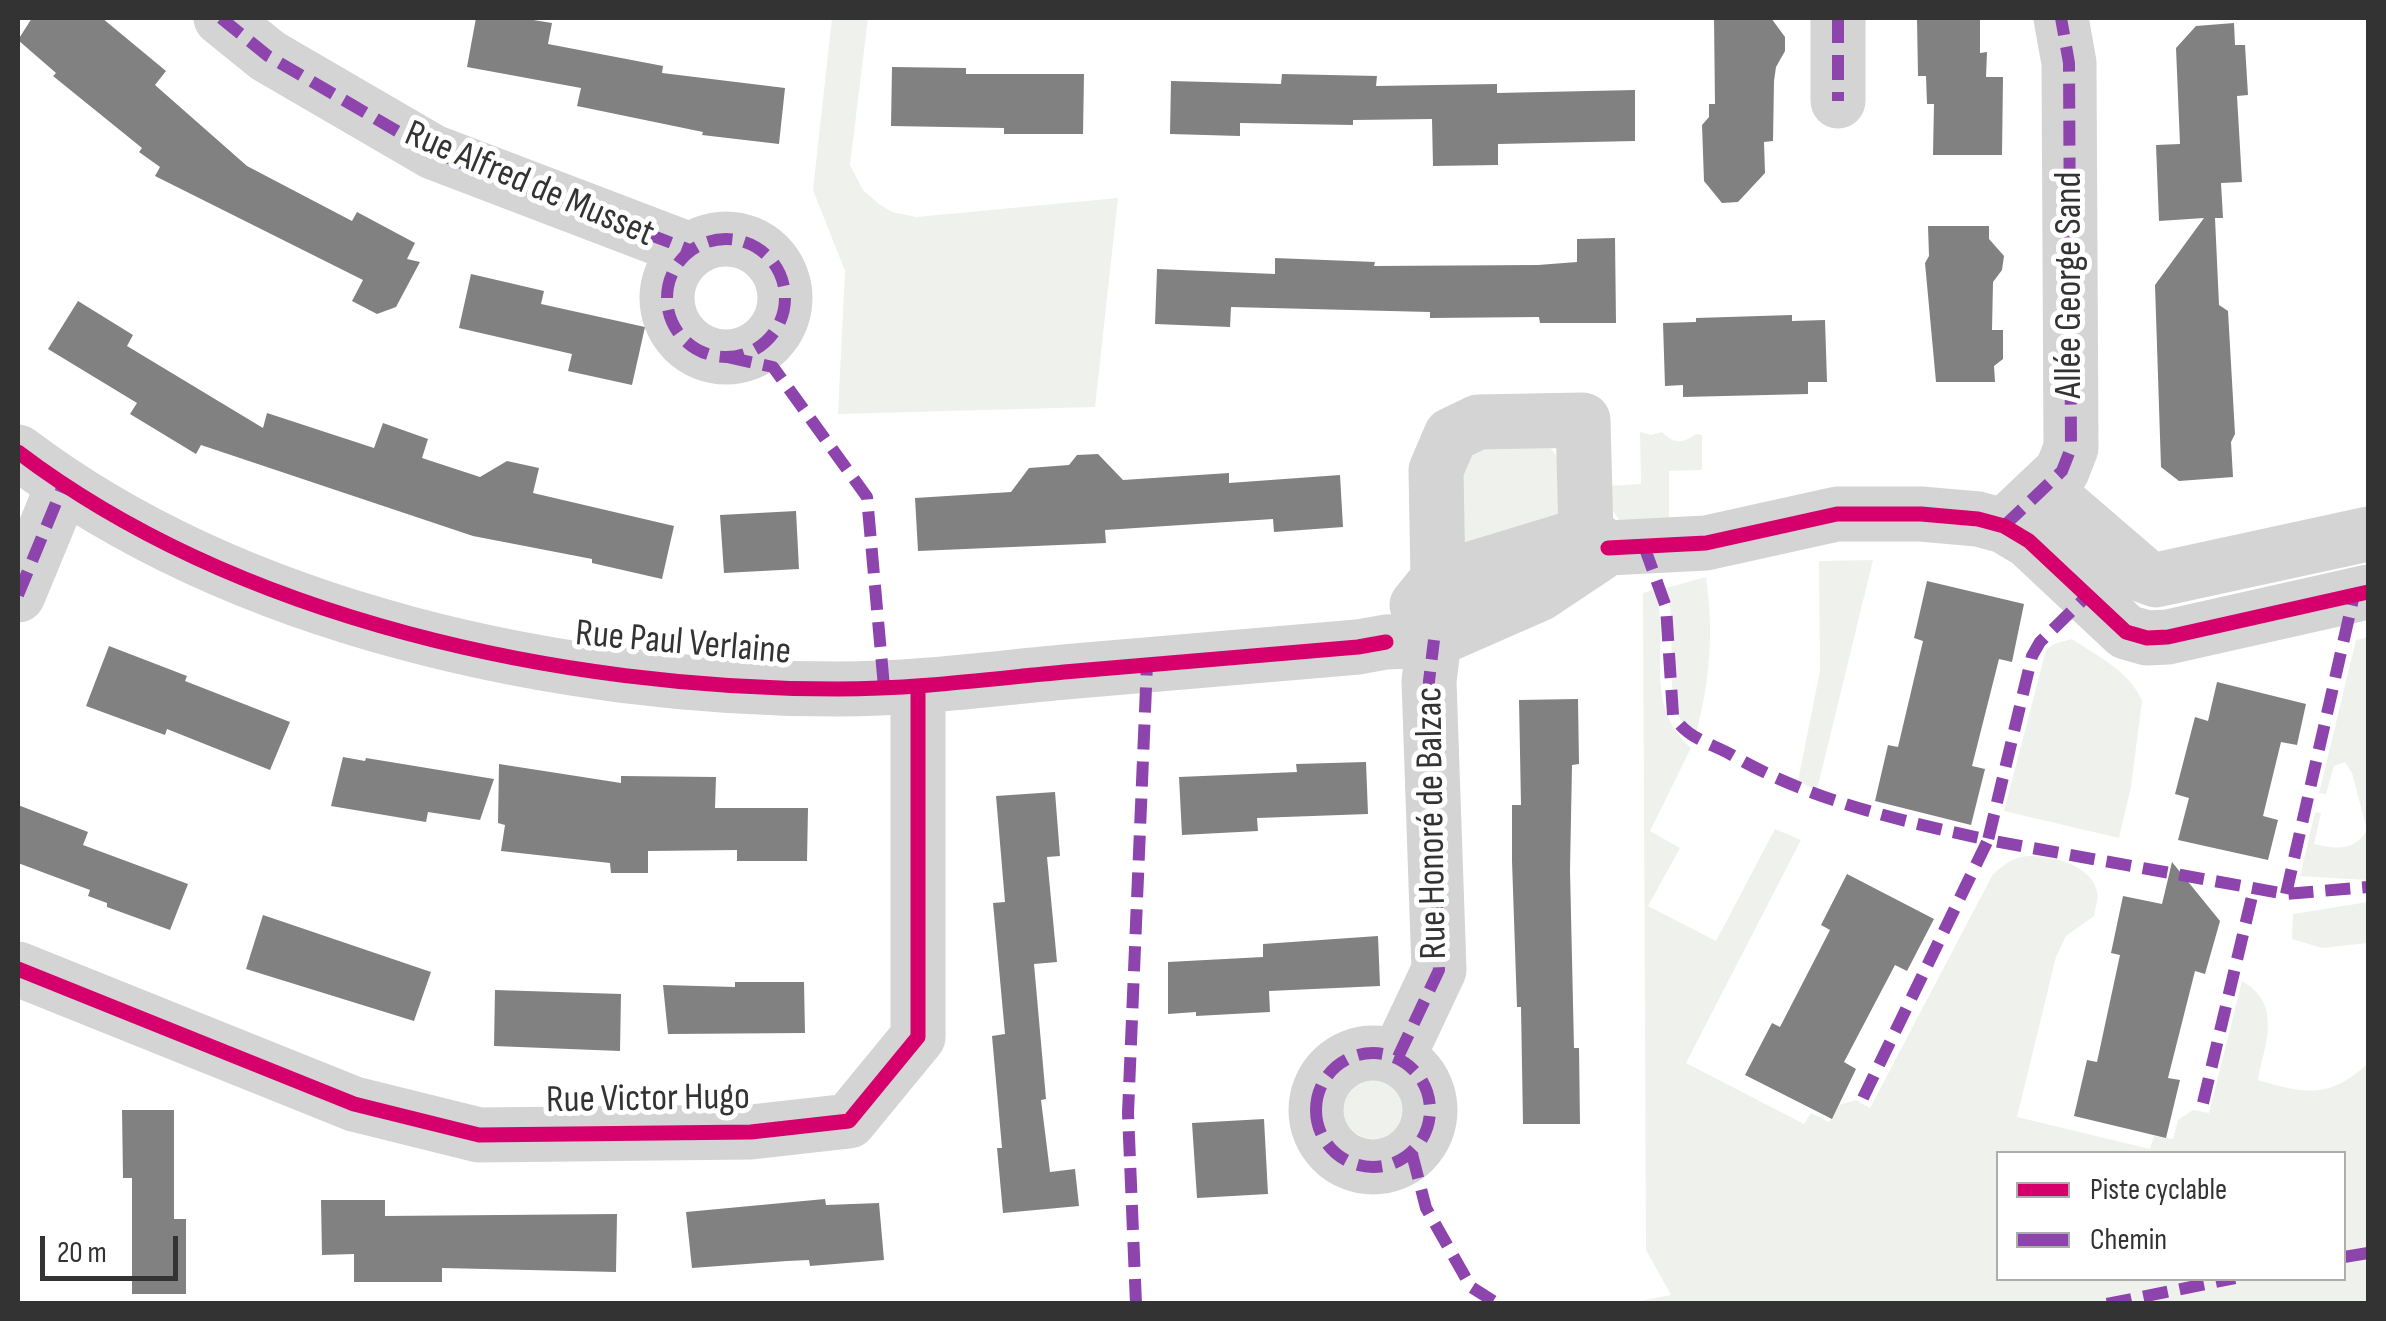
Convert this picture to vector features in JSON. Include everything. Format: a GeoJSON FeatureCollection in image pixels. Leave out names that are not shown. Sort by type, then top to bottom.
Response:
{"type":"FeatureCollection","features":[{"type":"Feature","properties":{"kind":"street","name":"Rue Alfred de Musset"},"geometry":{"type":"LineString","coordinates":[[221,18],[268,56],[434,152],[690,250]]}},
{"type":"Feature","properties":{"kind":"street"},"geometry":{"type":"LineString","coordinates":[[1838,18],[1838,101]]}},
{"type":"Feature","properties":{"kind":"street","name":"Allée George Sand"},"geometry":{"type":"LineString","coordinates":[[2004,526],[2062,472],[2071,448],[2069,62],[2061,18]]}},
{"type":"Feature","properties":{"kind":"street"},"geometry":{"type":"LineString","coordinates":[[1410,641],[1438,579],[1436,470],[1450,435],[1478,422],[1583,420],[1597,541]]}},
{"type":"Feature","properties":{"kind":"street","name":"Rue Paul Verlaine"},"geometry":{"type":"LineString","coordinates":[[18,452],[64,486],[238,578],[428,641],[641,680],[840,690],[1410,641],[1539,594],[1597,541]]}},
{"type":"Feature","properties":{"kind":"street"},"geometry":{"type":"LineString","coordinates":[[18,595],[64,486]]}},
{"type":"Feature","properties":{"kind":"street"},"geometry":{"type":"LineString","coordinates":[[2046,490],[2145,576],[2156,580],[2368,534]]}},
{"type":"Feature","properties":{"kind":"street"},"geometry":{"type":"LineString","coordinates":[[1438,579],[1597,541],[1706,543],[1837,514],[1951,515],[2004,526],[2029,540],[2126,632],[2147,638],[2168,637],[2368,592]]}},
{"type":"Feature","properties":{"kind":"street","name":"Rue Honoré de Balzac"},"geometry":{"type":"LineString","coordinates":[[1398,1057],[1439,970],[1430,681],[1410,641]]}},
{"type":"Feature","properties":{"kind":"street","name":"Rue Victor Hugo"},"geometry":{"type":"LineString","coordinates":[[18,970],[354,1104],[479,1135],[750,1132],[849,1121],[918,1037],[918,686]]}},
{"type":"Feature","properties":{"kind":"shaded area"},"geometry":{"type":"Polygon","coordinates":[[[832,18],[868,18],[850,165],[863,190],[879,204],[892,212],[916,217],[1118,198],[1095,407],[838,414],[845,271],[813,190],[832,18]]]}},
{"type":"Feature","properties":{"kind":"shaded area"},"geometry":{"type":"Polygon","coordinates":[[[1640,432],[1662,432],[1678,441],[1702,435],[1702,470],[1669,471],[1669,530],[1621,523],[1610,506],[1606,486],[1641,484],[1640,432]]]}},
{"type":"Feature","properties":{"kind":"shaded area"},"geometry":{"type":"Polygon","coordinates":[[[1544,444],[1561,467],[1564,521],[1464,557],[1459,476],[1471,448],[1544,444]]]}},
{"type":"Feature","properties":{"kind":"shaded area"},"geometry":{"type":"Polygon","coordinates":[[[1873,560],[1817,790],[1798,781],[1820,671],[1819,561],[1873,560]]]}},
{"type":"Feature","properties":{"kind":"shaded area"},"geometry":{"type":"Polygon","coordinates":[[[1706,577],[1709,656],[1696,734],[1681,720],[1675,706],[1666,588],[1706,577]]]}},
{"type":"Feature","properties":{"kind":"shaded area"},"geometry":{"type":"Polygon","coordinates":[[[1655,589],[1666,712],[1691,748],[1650,831],[1680,848],[1648,906],[1716,941],[1775,829],[1801,840],[1686,1063],[1804,1124],[1811,1113],[1829,1122],[1839,1105],[1856,1100],[1870,1108],[1993,874],[2021,857],[2042,856],[2066,862],[2087,874],[2094,882],[2097,904],[2094,916],[2066,936],[2056,957],[2017,1117],[2150,1149],[2154,1136],[2173,1139],[2178,1120],[2193,1110],[2209,1113],[2242,981],[2255,990],[2267,1013],[2267,1039],[2258,1080],[2303,1090],[2329,1088],[2355,1075],[2368,1063],[2368,1303],[1625,1304],[1671,1295],[1646,1250],[1643,593],[1655,589]]]}},
{"type":"Feature","properties":{"kind":"shaded area"},"geometry":{"type":"Polygon","coordinates":[[[2368,637],[2368,880],[2300,876],[2315,812],[2321,813],[2314,844],[2344,847],[2356,842],[2367,830],[2352,773],[2345,762],[2334,766],[2326,794],[2319,793],[2356,640],[2368,637]]]}},
{"type":"Feature","properties":{"kind":"shaded area"},"geometry":{"type":"Polygon","coordinates":[[[2072,639],[2121,673],[2142,701],[2131,787],[2119,838],[2004,811],[2046,650],[2072,639]]]}},
{"type":"Feature","properties":{"kind":"shaded area"},"geometry":{"type":"Polygon","coordinates":[[[2368,902],[2368,943],[2322,948],[2292,939],[2293,914],[2368,902]]]}},
{"type":"Feature","properties":{"kind":"shaded area"},"geometry":{"type":"Polygon","coordinates":[[[1374,1073],[1397,1083],[1407,1106],[1397,1129],[1374,1139],[1351,1129],[1341,1106],[1351,1083],[1374,1073]]]}},
{"type":"Feature","properties":{"kind":"building"},"geometry":{"type":"Polygon","coordinates":[[[32,18],[102,18],[166,71],[155,85],[247,166],[352,221],[357,212],[415,243],[407,259],[420,262],[396,307],[377,314],[352,301],[363,280],[155,176],[160,167],[139,152],[142,148],[53,76],[56,73],[18,40],[32,18]]]}},
{"type":"Feature","properties":{"kind":"building"},"geometry":{"type":"Polygon","coordinates":[[[476,18],[552,23],[548,44],[663,66],[662,73],[785,88],[779,144],[702,135],[703,132],[577,106],[581,88],[467,67],[476,18]]]}},
{"type":"Feature","properties":{"kind":"building"},"geometry":{"type":"Polygon","coordinates":[[[1714,18],[1771,18],[1785,37],[1785,51],[1774,81],[1773,141],[1764,142],[1765,173],[1738,202],[1722,203],[1704,181],[1702,125],[1709,117],[1709,104],[1715,104],[1714,18]]]}},
{"type":"Feature","properties":{"kind":"building"},"geometry":{"type":"Polygon","coordinates":[[[1917,18],[1980,18],[1980,53],[1987,52],[1986,77],[2003,77],[2002,155],[1933,155],[1934,104],[1927,104],[1926,76],[1918,76],[1917,18]]]}},
{"type":"Feature","properties":{"kind":"building"},"geometry":{"type":"Polygon","coordinates":[[[2234,23],[2235,45],[2245,45],[2248,95],[2237,96],[2242,182],[2221,183],[2223,218],[2215,218],[2219,305],[2228,311],[2235,434],[2231,442],[2233,477],[2179,481],[2161,467],[2155,285],[2204,218],[2159,221],[2156,145],[2180,144],[2176,48],[2196,26],[2234,23]]]}},
{"type":"Feature","properties":{"kind":"building"},"geometry":{"type":"Polygon","coordinates":[[[892,67],[966,68],[966,74],[1084,74],[1083,134],[1004,134],[1004,128],[891,126],[892,67]]]}},
{"type":"Feature","properties":{"kind":"building"},"geometry":{"type":"Polygon","coordinates":[[[1282,74],[1377,76],[1376,86],[1497,84],[1497,93],[1635,90],[1635,141],[1498,144],[1498,165],[1433,166],[1432,119],[1353,120],[1353,125],[1240,123],[1240,136],[1170,134],[1171,81],[1281,84],[1282,74]]]}},
{"type":"Feature","properties":{"kind":"building"},"geometry":{"type":"Polygon","coordinates":[[[1928,226],[1989,226],[1989,239],[2004,256],[2002,270],[1993,282],[1992,330],[2003,330],[2003,359],[1994,366],[1995,382],[1936,382],[1925,263],[1929,256],[1928,226]]]}},
{"type":"Feature","properties":{"kind":"building"},"geometry":{"type":"Polygon","coordinates":[[[1615,238],[1616,323],[1540,323],[1539,317],[1430,318],[1430,312],[1231,307],[1230,327],[1155,324],[1157,269],[1275,274],[1275,258],[1375,262],[1374,266],[1538,265],[1577,262],[1577,239],[1615,238]]]}},
{"type":"Feature","properties":{"kind":"building"},"geometry":{"type":"Polygon","coordinates":[[[471,274],[544,291],[541,304],[645,327],[632,385],[568,371],[572,354],[459,328],[471,274]]]}},
{"type":"Feature","properties":{"kind":"building"},"geometry":{"type":"Polygon","coordinates":[[[78,301],[133,335],[127,346],[263,428],[267,413],[374,448],[383,423],[428,439],[422,458],[480,477],[507,461],[539,468],[533,493],[674,526],[662,579],[592,563],[592,559],[473,536],[201,445],[196,454],[130,414],[137,403],[48,349],[78,301]]]}},
{"type":"Feature","properties":{"kind":"building"},"geometry":{"type":"Polygon","coordinates":[[[1792,315],[1792,321],[1825,320],[1827,382],[1808,382],[1808,394],[1683,397],[1683,385],[1665,386],[1663,323],[1792,315]]]}},
{"type":"Feature","properties":{"kind":"building"},"geometry":{"type":"Polygon","coordinates":[[[1098,454],[1123,480],[1229,473],[1229,483],[1340,475],[1343,527],[1274,532],[1273,519],[1105,530],[1106,543],[918,551],[915,498],[1011,492],[1029,468],[1069,465],[1077,455],[1098,454]]]}},
{"type":"Feature","properties":{"kind":"building"},"geometry":{"type":"Polygon","coordinates":[[[796,511],[799,569],[724,573],[720,515],[796,511]]]}},
{"type":"Feature","properties":{"kind":"building"},"geometry":{"type":"Polygon","coordinates":[[[1927,581],[2024,604],[2012,662],[1999,659],[1972,766],[1985,769],[1971,825],[1875,801],[1888,745],[1898,747],[1923,641],[1914,638],[1927,581]]]}},
{"type":"Feature","properties":{"kind":"building"},"geometry":{"type":"Polygon","coordinates":[[[109,646],[290,722],[270,770],[167,729],[165,735],[86,706],[109,646]]]}},
{"type":"Feature","properties":{"kind":"building"},"geometry":{"type":"Polygon","coordinates":[[[2217,682],[2306,704],[2297,745],[2281,742],[2263,816],[2278,820],[2268,860],[2178,840],[2189,798],[2175,794],[2195,717],[2208,721],[2217,682]]]}},
{"type":"Feature","properties":{"kind":"building"},"geometry":{"type":"Polygon","coordinates":[[[1578,699],[1579,764],[1572,765],[1570,870],[1574,1048],[1579,1048],[1580,1124],[1523,1124],[1512,861],[1512,805],[1521,805],[1519,700],[1578,699]]]}},
{"type":"Feature","properties":{"kind":"building"},"geometry":{"type":"Polygon","coordinates":[[[343,757],[494,779],[480,820],[428,812],[426,822],[331,806],[343,757]]]}},
{"type":"Feature","properties":{"kind":"building"},"geometry":{"type":"Polygon","coordinates":[[[1366,762],[1368,814],[1257,818],[1258,831],[1182,835],[1179,777],[1297,772],[1296,764],[1366,762]]]}},
{"type":"Feature","properties":{"kind":"building"},"geometry":{"type":"Polygon","coordinates":[[[499,764],[621,783],[621,776],[716,777],[715,808],[808,808],[807,861],[737,861],[737,850],[648,851],[648,873],[611,873],[610,863],[501,851],[505,825],[498,823],[499,764]]]}},
{"type":"Feature","properties":{"kind":"building"},"geometry":{"type":"Polygon","coordinates":[[[1055,792],[1060,856],[1047,857],[1057,962],[1034,964],[1046,1099],[1041,1100],[1050,1172],[1075,1169],[1079,1206],[1003,1213],[997,1148],[1002,1148],[992,1036],[1005,1034],[993,903],[1005,902],[996,796],[1055,792]]]}},
{"type":"Feature","properties":{"kind":"building"},"geometry":{"type":"Polygon","coordinates":[[[18,805],[88,832],[83,845],[188,884],[170,930],[107,907],[107,903],[88,896],[90,890],[18,863],[18,805]]]}},
{"type":"Feature","properties":{"kind":"building"},"geometry":{"type":"Polygon","coordinates":[[[2172,862],[2220,921],[2205,974],[2195,971],[2168,1078],[2180,1080],[2166,1138],[2074,1116],[2087,1060],[2097,1062],[2120,955],[2111,953],[2123,896],[2162,904],[2172,862]]]}},
{"type":"Feature","properties":{"kind":"building"},"geometry":{"type":"Polygon","coordinates":[[[1847,874],[1934,919],[1907,971],[1895,965],[1844,1062],[1856,1069],[1832,1119],[1745,1075],[1772,1023],[1780,1027],[1830,930],[1821,925],[1847,874]]]}},
{"type":"Feature","properties":{"kind":"building"},"geometry":{"type":"Polygon","coordinates":[[[263,915],[431,972],[414,1021],[246,969],[263,915]]]}},
{"type":"Feature","properties":{"kind":"building"},"geometry":{"type":"Polygon","coordinates":[[[1378,936],[1380,986],[1269,991],[1270,1012],[1168,1014],[1168,962],[1263,957],[1263,944],[1378,936]]]}},
{"type":"Feature","properties":{"kind":"building"},"geometry":{"type":"Polygon","coordinates":[[[735,982],[804,982],[805,1033],[668,1034],[663,985],[735,987],[735,982]]]}},
{"type":"Feature","properties":{"kind":"building"},"geometry":{"type":"Polygon","coordinates":[[[495,990],[621,994],[620,1051],[494,1046],[495,990]]]}},
{"type":"Feature","properties":{"kind":"building"},"geometry":{"type":"Polygon","coordinates":[[[122,1110],[174,1110],[174,1219],[186,1219],[186,1294],[132,1294],[132,1178],[123,1178],[122,1110]]]}},
{"type":"Feature","properties":{"kind":"building"},"geometry":{"type":"Polygon","coordinates":[[[1264,1119],[1268,1194],[1197,1198],[1192,1123],[1264,1119]]]}},
{"type":"Feature","properties":{"kind":"building"},"geometry":{"type":"Polygon","coordinates":[[[825,1199],[826,1205],[879,1203],[884,1260],[810,1266],[809,1260],[692,1268],[686,1212],[825,1199]]]}},
{"type":"Feature","properties":{"kind":"building"},"geometry":{"type":"Polygon","coordinates":[[[321,1200],[385,1200],[385,1216],[617,1214],[616,1272],[442,1268],[442,1282],[354,1282],[354,1254],[322,1255],[321,1200]]]}},
{"type":"Feature","properties":{"kind":"marked path"},"geometry":{"type":"LineString","coordinates":[[221,18],[268,56],[433,152],[690,250]]}},
{"type":"Feature","properties":{"kind":"marked path"},"geometry":{"type":"LineString","coordinates":[[1838,18],[1838,101]]}},
{"type":"Feature","properties":{"kind":"marked path"},"geometry":{"type":"LineString","coordinates":[[2004,526],[2062,471],[2071,448],[2069,63],[2061,18]]}},
{"type":"Feature","properties":{"kind":"marked path"},"geometry":{"type":"LineString","coordinates":[[726,239],[749,243],[768,256],[781,275],[785,298],[781,321],[768,340],[749,353],[726,357],[703,353],[684,340],[671,321],[667,298],[671,275],[684,256],[703,243],[726,239]]}},
{"type":"Feature","properties":{"kind":"marked path"},"geometry":{"type":"LineString","coordinates":[[727,357],[773,367],[867,497],[884,687]]}},
{"type":"Feature","properties":{"kind":"marked path"},"geometry":{"type":"LineString","coordinates":[[18,595],[63,486]]}},
{"type":"Feature","properties":{"kind":"marked path"},"geometry":{"type":"LineString","coordinates":[[1644,546],[1666,607],[1673,715],[1684,729],[1823,797],[1988,840],[2032,656],[2040,642],[2087,596]]}},
{"type":"Feature","properties":{"kind":"marked path"},"geometry":{"type":"LineString","coordinates":[[2286,894],[2354,595]]}},
{"type":"Feature","properties":{"kind":"marked path"},"geometry":{"type":"LineString","coordinates":[[1398,1057],[1439,970],[1429,681],[1434,640]]}},
{"type":"Feature","properties":{"kind":"marked path"},"geometry":{"type":"LineString","coordinates":[[1136,1304],[1128,1113],[1147,664]]}},
{"type":"Feature","properties":{"kind":"marked path"},"geometry":{"type":"LineString","coordinates":[[1863,1098],[1988,840],[2286,894],[2368,887]]}},
{"type":"Feature","properties":{"kind":"marked path"},"geometry":{"type":"LineString","coordinates":[[2203,1103],[2254,888]]}},
{"type":"Feature","properties":{"kind":"marked path"},"geometry":{"type":"LineString","coordinates":[[1373,1053],[1395,1057],[1413,1070],[1426,1088],[1430,1110],[1426,1132],[1413,1150],[1395,1163],[1373,1167],[1351,1163],[1333,1150],[1320,1132],[1316,1110],[1320,1088],[1333,1070],[1351,1057],[1373,1053]]}},
{"type":"Feature","properties":{"kind":"marked path"},"geometry":{"type":"LineString","coordinates":[[1412,1154],[1426,1208],[1471,1287],[1498,1304]]}},
{"type":"Feature","properties":{"kind":"marked path"},"geometry":{"type":"LineString","coordinates":[[2346,1257],[2368,1253]]}},
{"type":"Feature","properties":{"kind":"marked path"},"geometry":{"type":"LineString","coordinates":[[2107,1304],[2220,1281]]}},
{"type":"Feature","properties":{"kind":"cycle path"},"geometry":{"type":"LineString","coordinates":[[18,452],[106,510],[201,560],[303,601],[408,634],[516,658],[625,676],[733,686],[895,687],[1386,642]]}},
{"type":"Feature","properties":{"kind":"cycle path"},"geometry":{"type":"LineString","coordinates":[[1608,548],[1706,543],[1837,514],[1978,519],[2004,526],[2029,541],[2126,632],[2147,638],[2168,637],[2368,592]]}},
{"type":"Feature","properties":{"kind":"cycle path"},"geometry":{"type":"LineString","coordinates":[[18,969],[354,1104],[479,1135],[751,1132],[849,1121],[918,1037],[918,686]]}}]}
